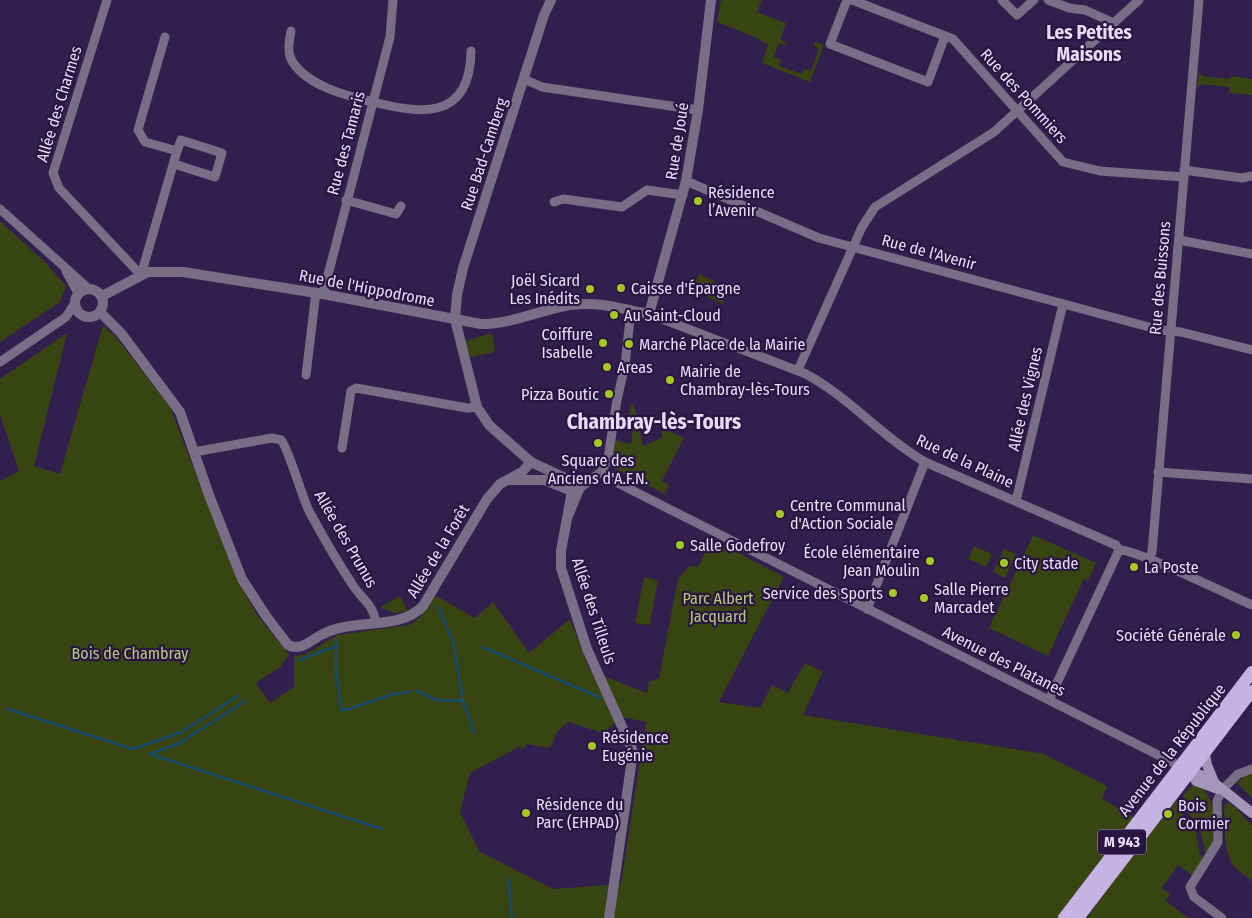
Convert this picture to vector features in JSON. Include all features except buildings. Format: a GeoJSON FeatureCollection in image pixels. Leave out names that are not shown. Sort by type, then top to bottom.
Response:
{"type":"FeatureCollection","features":[{"type":"Feature","properties":{"kind":"main road","name":"Avenue de la République"},"geometry":{"type":"LineString","coordinates":[[1078,918],[1252,672]]}},
{"type":"Feature","properties":{"kind":"main road","name":"Avenue de la République"},"geometry":{"type":"LineString","coordinates":[[1064,918],[1185,769],[1205,754],[1252,691]]}},
{"type":"Feature","properties":{"kind":"main road"},"geometry":{"type":"LineString","coordinates":[[1205,754],[1208,770],[1220,788]]}},
{"type":"Feature","properties":{"kind":"main road"},"geometry":{"type":"LineString","coordinates":[[1185,769],[1203,775],[1252,813]]}},
{"type":"Feature","properties":{"kind":"street","name":"Allée des Charmes"},"geometry":{"type":"LineString","coordinates":[[107,0],[53,173],[59,188],[141,274]]}},
{"type":"Feature","properties":{"kind":"street","name":"Rue des Tamaris"},"geometry":{"type":"LineString","coordinates":[[306,375],[319,293],[390,38],[393,0]]}},
{"type":"Feature","properties":{"kind":"street","name":"Rue Bad-Camberg"},"geometry":{"type":"LineString","coordinates":[[477,407],[455,319],[457,295],[544,15],[551,0]]}},
{"type":"Feature","properties":{"kind":"street","name":"Rue de Joué"},"geometry":{"type":"LineString","coordinates":[[649,314],[686,181],[698,110],[711,0]]}},
{"type":"Feature","properties":{"kind":"street"},"geometry":{"type":"LineString","coordinates":[[847,0],[830,44],[928,82],[945,36]]}},
{"type":"Feature","properties":{"kind":"street","name":"Rue des Pommiers"},"geometry":{"type":"LineString","coordinates":[[852,0],[953,39],[1063,162],[1100,171],[1242,178],[1252,176]]}},
{"type":"Feature","properties":{"kind":"street"},"geometry":{"type":"LineString","coordinates":[[1002,0],[1017,15],[1034,0]]}},
{"type":"Feature","properties":{"kind":"street"},"geometry":{"type":"LineString","coordinates":[[1048,0],[1068,8],[1085,10],[1114,23]]}},
{"type":"Feature","properties":{"kind":"street"},"geometry":{"type":"LineString","coordinates":[[798,370],[862,227],[875,206],[994,132],[1139,0]]}},
{"type":"Feature","properties":{"kind":"street","name":"Rue des Buissons"},"geometry":{"type":"LineString","coordinates":[[1149,559],[1152,552],[1199,0]]}},
{"type":"Feature","properties":{"kind":"street"},"geometry":{"type":"LineString","coordinates":[[291,31],[289,52],[291,59],[304,74],[337,92],[411,110],[429,110],[444,106],[454,99],[464,88],[469,74],[472,51]]}},
{"type":"Feature","properties":{"kind":"street"},"geometry":{"type":"LineString","coordinates":[[165,37],[138,130],[145,142],[177,151]]}},
{"type":"Feature","properties":{"kind":"street"},"geometry":{"type":"LineString","coordinates":[[524,79],[542,87],[698,110]]}},
{"type":"Feature","properties":{"kind":"street"},"geometry":{"type":"LineString","coordinates":[[141,274],[181,140],[222,153],[215,177],[174,164]]}},
{"type":"Feature","properties":{"kind":"street","name":"Rue de l'Avenir"},"geometry":{"type":"LineString","coordinates":[[686,181],[819,238],[1063,304],[1252,350]]}},
{"type":"Feature","properties":{"kind":"street"},"geometry":{"type":"LineString","coordinates":[[554,202],[564,199],[622,207],[647,190],[683,195]]}},
{"type":"Feature","properties":{"kind":"street"},"geometry":{"type":"LineString","coordinates":[[346,200],[396,214],[401,206]]}},
{"type":"Feature","properties":{"kind":"street"},"geometry":{"type":"LineString","coordinates":[[0,209],[89,289],[95,290],[102,296],[103,304],[100,312],[89,317],[80,314],[66,318],[0,362]]}},
{"type":"Feature","properties":{"kind":"street"},"geometry":{"type":"LineString","coordinates":[[1179,240],[1252,254]]}},
{"type":"Feature","properties":{"kind":"street"},"geometry":{"type":"LineString","coordinates":[[64,267],[80,314]]}},
{"type":"Feature","properties":{"kind":"street","name":"Rue de l'Hippodrome"},"geometry":{"type":"LineString","coordinates":[[102,296],[141,274],[156,271],[183,272],[319,293],[481,324],[495,324],[572,305],[610,304],[649,314]]}},
{"type":"Feature","properties":{"kind":"street"},"geometry":{"type":"LineString","coordinates":[[66,318],[76,298],[89,289]]}},
{"type":"Feature","properties":{"kind":"street","name":"Allée des Vignes"},"geometry":{"type":"LineString","coordinates":[[1016,501],[1063,304]]}},
{"type":"Feature","properties":{"kind":"street"},"geometry":{"type":"LineString","coordinates":[[602,471],[608,458],[617,400],[625,365],[630,310]]}},
{"type":"Feature","properties":{"kind":"street"},"geometry":{"type":"LineString","coordinates":[[100,312],[121,333],[180,412],[194,452]]}},
{"type":"Feature","properties":{"kind":"street","name":"Rue de la Plaine"},"geometry":{"type":"LineString","coordinates":[[649,314],[798,370],[829,388],[902,448],[925,462],[1116,545],[1119,550],[1125,549],[1252,605]]}},
{"type":"Feature","properties":{"kind":"street"},"geometry":{"type":"LineString","coordinates":[[342,448],[351,391],[356,388],[467,408],[477,407],[489,424],[529,460],[577,488]]}},
{"type":"Feature","properties":{"kind":"street","name":"Allée des Prunus"},"geometry":{"type":"LineString","coordinates":[[194,452],[272,438],[282,440],[309,510],[355,588],[374,610],[376,622]]}},
{"type":"Feature","properties":{"kind":"street","name":"Allée de la Forêt"},"geometry":{"type":"LineString","coordinates":[[194,452],[242,579],[266,616],[288,645],[293,648],[302,647],[333,629],[415,615],[423,606],[487,499],[506,480],[522,472],[529,460]]}},
{"type":"Feature","properties":{"kind":"street"},"geometry":{"type":"LineString","coordinates":[[868,609],[925,462]]}},
{"type":"Feature","properties":{"kind":"street","name":"Allée des Tilleuls"},"geometry":{"type":"LineString","coordinates":[[602,471],[577,488],[568,516],[561,551],[561,568],[587,649],[632,749],[609,918]]}},
{"type":"Feature","properties":{"kind":"street","name":"Avenue des Platanes"},"geometry":{"type":"LineString","coordinates":[[602,471],[612,480],[1185,769]]}},
{"type":"Feature","properties":{"kind":"street"},"geometry":{"type":"LineString","coordinates":[[1158,472],[1252,479]]}},
{"type":"Feature","properties":{"kind":"street"},"geometry":{"type":"LineString","coordinates":[[506,480],[545,480],[577,488]]}},
{"type":"Feature","properties":{"kind":"street"},"geometry":{"type":"LineString","coordinates":[[1049,700],[1119,550]]}},
{"type":"Feature","properties":{"kind":"street"},"geometry":{"type":"LineString","coordinates":[[1222,918],[1194,897],[1190,890],[1192,882],[1218,842],[1217,801],[1220,788],[1238,774],[1252,769]]}},
{"type":"Feature","properties":{"kind":"green space"},"geometry":{"type":"Polygon","coordinates":[[[721,0],[762,0],[757,12],[786,23],[780,40],[786,42],[785,45],[779,43],[774,57],[781,60],[779,66],[802,74],[804,69],[811,71],[819,49],[814,46],[815,42],[824,45],[810,82],[762,63],[768,45],[755,37],[717,22],[721,0]]]}},
{"type":"Feature","properties":{"kind":"green space"},"geometry":{"type":"Polygon","coordinates":[[[1199,71],[1202,76],[1230,79],[1231,76],[1252,79],[1252,95],[1229,93],[1229,87],[1202,84],[1197,88],[1199,71]]]}},
{"type":"Feature","properties":{"kind":"green space"},"geometry":{"type":"Polygon","coordinates":[[[0,221],[45,262],[66,286],[60,302],[0,342],[0,221]]]}},
{"type":"Feature","properties":{"kind":"green space"},"geometry":{"type":"Polygon","coordinates":[[[699,274],[725,286],[723,304],[692,290],[699,274]]]}},
{"type":"Feature","properties":{"kind":"green space","name":"Bois de Chambray"},"geometry":{"type":"Polygon","coordinates":[[[103,325],[116,337],[170,407],[237,580],[258,616],[289,655],[280,667],[256,683],[270,703],[294,687],[294,656],[306,654],[337,635],[409,625],[424,612],[431,593],[475,618],[493,602],[529,653],[570,619],[590,671],[647,693],[649,682],[659,678],[678,579],[689,566],[698,567],[712,539],[784,577],[719,702],[760,708],[772,685],[788,693],[805,663],[823,672],[803,715],[1044,754],[1107,786],[1102,799],[1139,820],[1064,918],[0,918],[0,481],[19,471],[0,415],[0,379],[67,333],[34,466],[60,474],[103,325]],[[623,717],[603,733],[568,722],[558,731],[550,748],[526,744],[524,749],[519,747],[470,773],[460,812],[479,851],[553,889],[621,884],[646,722],[623,717]]]}},
{"type":"Feature","properties":{"kind":"green space"},"geometry":{"type":"Polygon","coordinates":[[[492,333],[495,352],[470,357],[466,341],[492,333]]]}},
{"type":"Feature","properties":{"kind":"green space"},"geometry":{"type":"Polygon","coordinates":[[[631,404],[634,405],[643,446],[662,438],[662,428],[684,438],[662,481],[669,485],[665,494],[612,467],[614,440],[631,444],[633,430],[626,429],[631,404]]]}},
{"type":"Feature","properties":{"kind":"green space"},"geometry":{"type":"Polygon","coordinates":[[[1033,535],[1096,563],[1088,581],[1084,579],[1048,656],[989,628],[1033,535]]]}},
{"type":"Feature","properties":{"kind":"green space"},"geometry":{"type":"Polygon","coordinates":[[[974,546],[992,554],[986,567],[968,559],[974,546]]]}},
{"type":"Feature","properties":{"kind":"green space","name":"City stade"},"geometry":{"type":"Polygon","coordinates":[[[1004,549],[1016,554],[1005,578],[993,572],[1004,549]]]}},
{"type":"Feature","properties":{"kind":"green space"},"geometry":{"type":"Polygon","coordinates":[[[644,577],[658,580],[650,625],[635,623],[644,577]]]}},
{"type":"Feature","properties":{"kind":"green space"},"geometry":{"type":"Polygon","coordinates":[[[400,596],[408,611],[394,613],[380,607],[400,596]]]}},
{"type":"Feature","properties":{"kind":"green space"},"geometry":{"type":"Polygon","coordinates":[[[1252,774],[1252,798],[1237,783],[1246,775],[1252,774]]]}},
{"type":"Feature","properties":{"kind":"green space"},"geometry":{"type":"Polygon","coordinates":[[[1194,784],[1202,788],[1212,804],[1214,827],[1208,855],[1205,852],[1199,825],[1186,811],[1183,795],[1194,784]]]}},
{"type":"Feature","properties":{"kind":"green space"},"geometry":{"type":"Polygon","coordinates":[[[1177,800],[1183,817],[1196,831],[1200,855],[1205,859],[1192,875],[1178,865],[1162,888],[1170,894],[1166,901],[1188,918],[1087,918],[1121,870],[1177,800]]]}},
{"type":"Feature","properties":{"kind":"green space"},"geometry":{"type":"Polygon","coordinates":[[[1228,802],[1252,826],[1252,881],[1233,865],[1230,859],[1225,837],[1224,806],[1228,802]]]}},
{"type":"Feature","properties":{"kind":"waterway"},"geometry":{"type":"LineString","coordinates":[[438,607],[453,641],[463,701],[474,732]]}},
{"type":"Feature","properties":{"kind":"waterway"},"geometry":{"type":"LineString","coordinates":[[336,639],[336,669],[341,709],[346,710],[394,694],[410,692]]}},
{"type":"Feature","properties":{"kind":"waterway"},"geometry":{"type":"LineString","coordinates":[[299,660],[337,646]]}},
{"type":"Feature","properties":{"kind":"waterway"},"geometry":{"type":"LineString","coordinates":[[483,647],[601,698]]}},
{"type":"Feature","properties":{"kind":"waterway"},"geometry":{"type":"LineString","coordinates":[[417,691],[437,700],[463,701]]}},
{"type":"Feature","properties":{"kind":"waterway"},"geometry":{"type":"LineString","coordinates":[[8,709],[133,749],[182,732],[239,695]]}},
{"type":"Feature","properties":{"kind":"waterway"},"geometry":{"type":"LineString","coordinates":[[245,701],[180,743],[150,754],[382,829]]}},
{"type":"Feature","properties":{"kind":"waterway"},"geometry":{"type":"LineString","coordinates":[[508,879],[512,918]]}},
{"type":"Feature","properties":{"kind":"place","name":"Résidence l’Avenir"},"geometry":{"type":"Point","coordinates":[698,201]}},
{"type":"Feature","properties":{"kind":"place","name":"Caisse d'Épargne"},"geometry":{"type":"Point","coordinates":[621,288]}},
{"type":"Feature","properties":{"kind":"place","name":"Joël Sicard Les Inédits"},"geometry":{"type":"Point","coordinates":[590,289]}},
{"type":"Feature","properties":{"kind":"place","name":"Au Saint-Cloud"},"geometry":{"type":"Point","coordinates":[614,315]}},
{"type":"Feature","properties":{"kind":"place","name":"Coiffure Isabelle"},"geometry":{"type":"Point","coordinates":[603,343]}},
{"type":"Feature","properties":{"kind":"place","name":"Marché Place de la Mairie"},"geometry":{"type":"Point","coordinates":[629,344]}},
{"type":"Feature","properties":{"kind":"place","name":"Areas"},"geometry":{"type":"Point","coordinates":[607,367]}},
{"type":"Feature","properties":{"kind":"place","name":"Mairie de Chambray-lès-Tours"},"geometry":{"type":"Point","coordinates":[670,380]}},
{"type":"Feature","properties":{"kind":"place","name":"Pizza Boutic"},"geometry":{"type":"Point","coordinates":[609,394]}},
{"type":"Feature","properties":{"kind":"place","name":"Square des Anciens d'A.F.N."},"geometry":{"type":"Point","coordinates":[598,443]}},
{"type":"Feature","properties":{"kind":"place","name":"Centre Communal d'Action Sociale"},"geometry":{"type":"Point","coordinates":[780,514]}},
{"type":"Feature","properties":{"kind":"place","name":"Salle Godefroy"},"geometry":{"type":"Point","coordinates":[680,545]}},
{"type":"Feature","properties":{"kind":"place","name":"École élémentaire Jean Moulin"},"geometry":{"type":"Point","coordinates":[930,561]}},
{"type":"Feature","properties":{"kind":"place","name":"City stade"},"geometry":{"type":"Point","coordinates":[1004,563]}},
{"type":"Feature","properties":{"kind":"place","name":"La Poste"},"geometry":{"type":"Point","coordinates":[1134,567]}},
{"type":"Feature","properties":{"kind":"place","name":"Service des Sports"},"geometry":{"type":"Point","coordinates":[893,593]}},
{"type":"Feature","properties":{"kind":"place","name":"Salle Pierre Marcadet"},"geometry":{"type":"Point","coordinates":[924,598]}},
{"type":"Feature","properties":{"kind":"place","name":"Société Générale"},"geometry":{"type":"Point","coordinates":[1236,635]}},
{"type":"Feature","properties":{"kind":"place","name":"Résidence Eugénie"},"geometry":{"type":"Point","coordinates":[592,746]}},
{"type":"Feature","properties":{"kind":"place","name":"Résidence du Parc (EHPAD)"},"geometry":{"type":"Point","coordinates":[526,813]}},
{"type":"Feature","properties":{"kind":"place","name":"Bois Cormier"},"geometry":{"type":"Point","coordinates":[1168,814]}},
{"type":"Feature","properties":{"kind":"district","name":"Les Petites Maisons"},"geometry":{"type":"Point","coordinates":[1089,43]}},
{"type":"Feature","properties":{"kind":"district","name":"Chambray-lès-Tours"},"geometry":{"type":"Point","coordinates":[654,422]}},
{"type":"Feature","properties":{"kind":"park label","name":"Parc Albert Jacquard"},"geometry":{"type":"Point","coordinates":[718,607]}}]}
